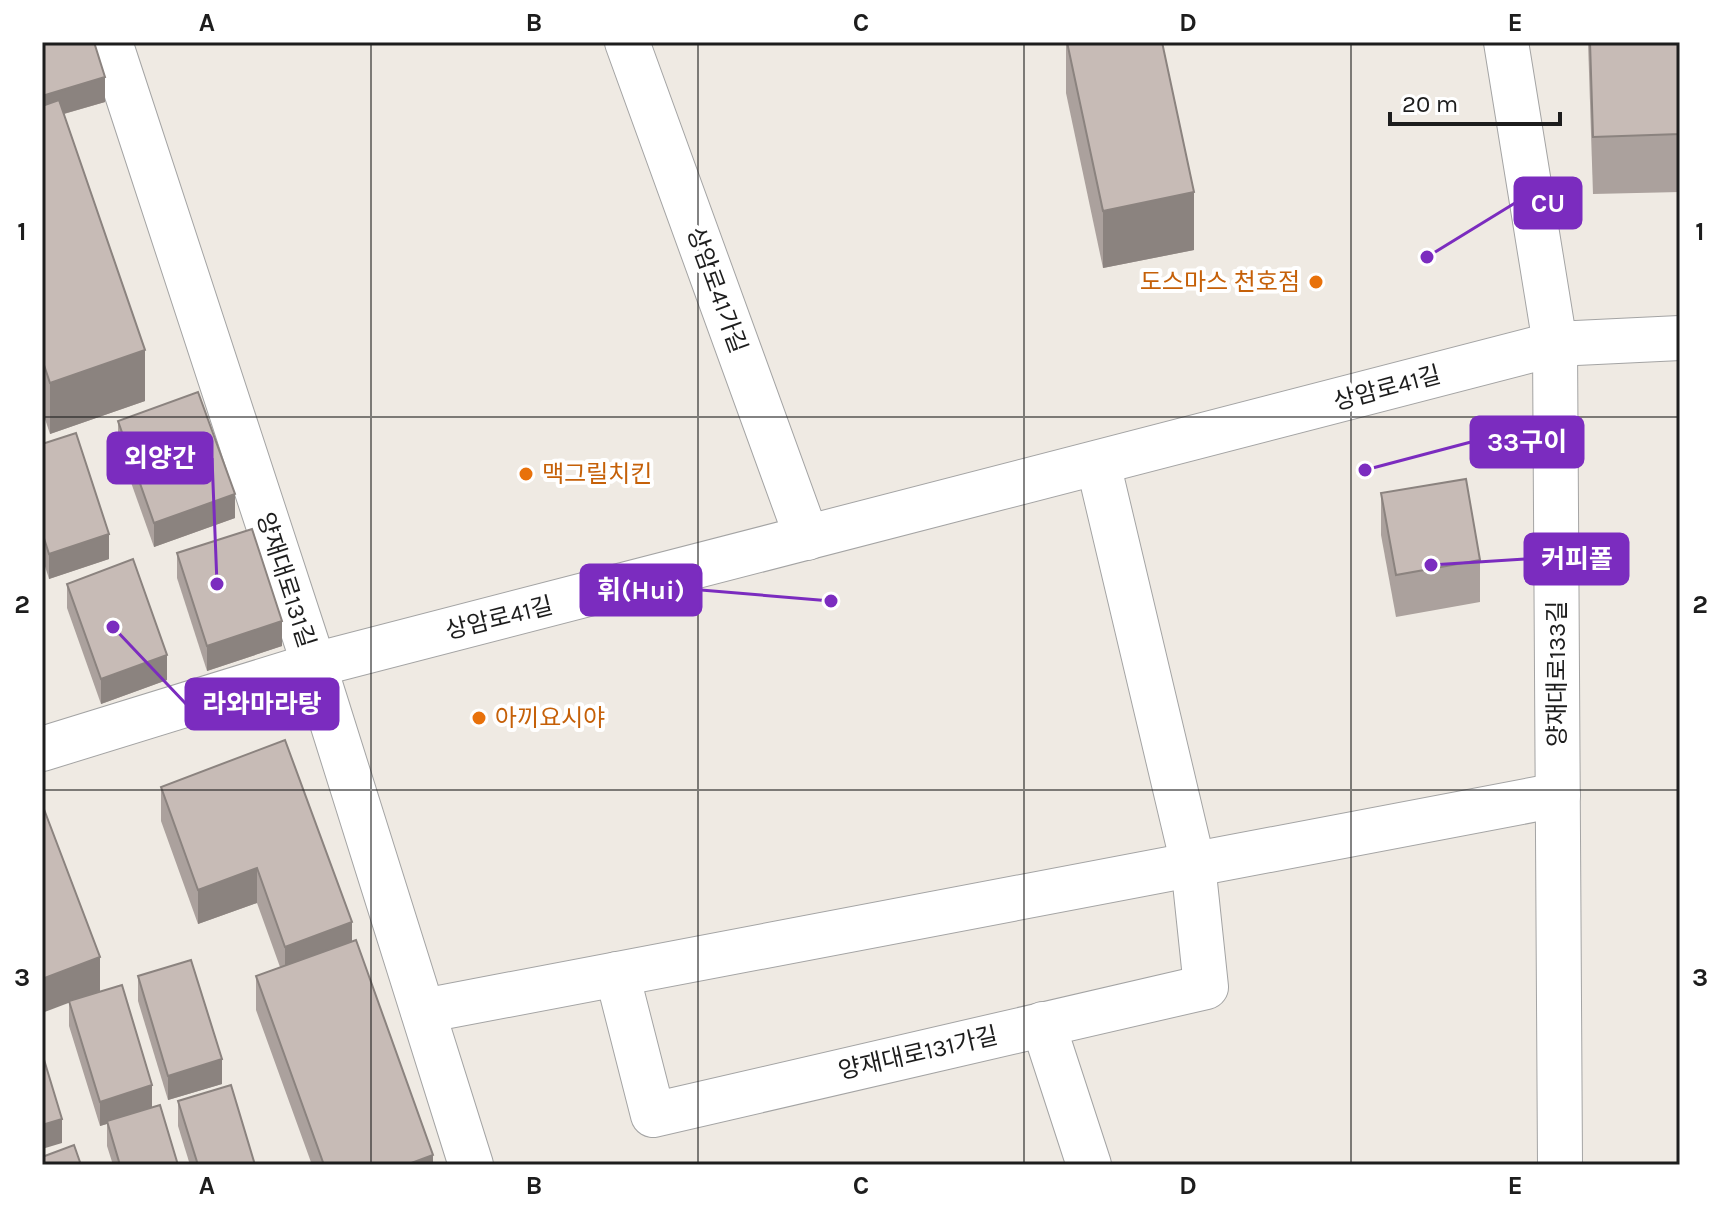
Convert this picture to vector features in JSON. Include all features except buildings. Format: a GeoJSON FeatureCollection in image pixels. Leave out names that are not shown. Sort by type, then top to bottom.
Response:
{"type":"FeatureCollection","features":[{"type":"Feature","properties":{"kind":"street","name":"양재대로131길"},"geometry":{"type":"LineString","coordinates":[[110,42],[314,665],[471,1165]]}},
{"type":"Feature","properties":{"kind":"street","name":"상암로41가길"},"geometry":{"type":"LineString","coordinates":[[627,42],[807,538]]}},
{"type":"Feature","properties":{"kind":"street","name":"양재대로133길"},"geometry":{"type":"LineString","coordinates":[[1506,42],[1555,344],[1560,1165]]}},
{"type":"Feature","properties":{"kind":"street","name":"상암로41길"},"geometry":{"type":"LineString","coordinates":[[42,749],[314,665],[1555,344],[1680,338]]}},
{"type":"Feature","properties":{"kind":"street"},"geometry":{"type":"LineString","coordinates":[[1098,463],[1193,864]]}},
{"type":"Feature","properties":{"kind":"street"},"geometry":{"type":"LineString","coordinates":[[423,1011],[1558,795]]}},
{"type":"Feature","properties":{"kind":"street","name":"양재대로131가길"},"geometry":{"type":"LineString","coordinates":[[617,974],[653,1115],[1206,987],[1193,864]]}},
{"type":"Feature","properties":{"kind":"street"},"geometry":{"type":"LineString","coordinates":[[1043,1024],[1077,1161]]}},
{"type":"Feature","properties":{"kind":"place","name":"CU"},"geometry":{"type":"Point","coordinates":[1427,257]}},
{"type":"Feature","properties":{"kind":"place","name":"도스마스 천호점"},"geometry":{"type":"Point","coordinates":[1316,282]}},
{"type":"Feature","properties":{"kind":"place","name":"33구이"},"geometry":{"type":"Point","coordinates":[1365,470]}},
{"type":"Feature","properties":{"kind":"place","name":"맥그릴치킨"},"geometry":{"type":"Point","coordinates":[526,474]}},
{"type":"Feature","properties":{"kind":"place","name":"커피폴"},"geometry":{"type":"Point","coordinates":[1431,565]}},
{"type":"Feature","properties":{"kind":"place","name":"외양간"},"geometry":{"type":"Point","coordinates":[217,584]}},
{"type":"Feature","properties":{"kind":"place","name":"휘(Hui)"},"geometry":{"type":"Point","coordinates":[831,601]}},
{"type":"Feature","properties":{"kind":"place","name":"라와마라탕"},"geometry":{"type":"Point","coordinates":[113,627]}},
{"type":"Feature","properties":{"kind":"place","name":"아끼요시야"},"geometry":{"type":"Point","coordinates":[479,718]}}]}
